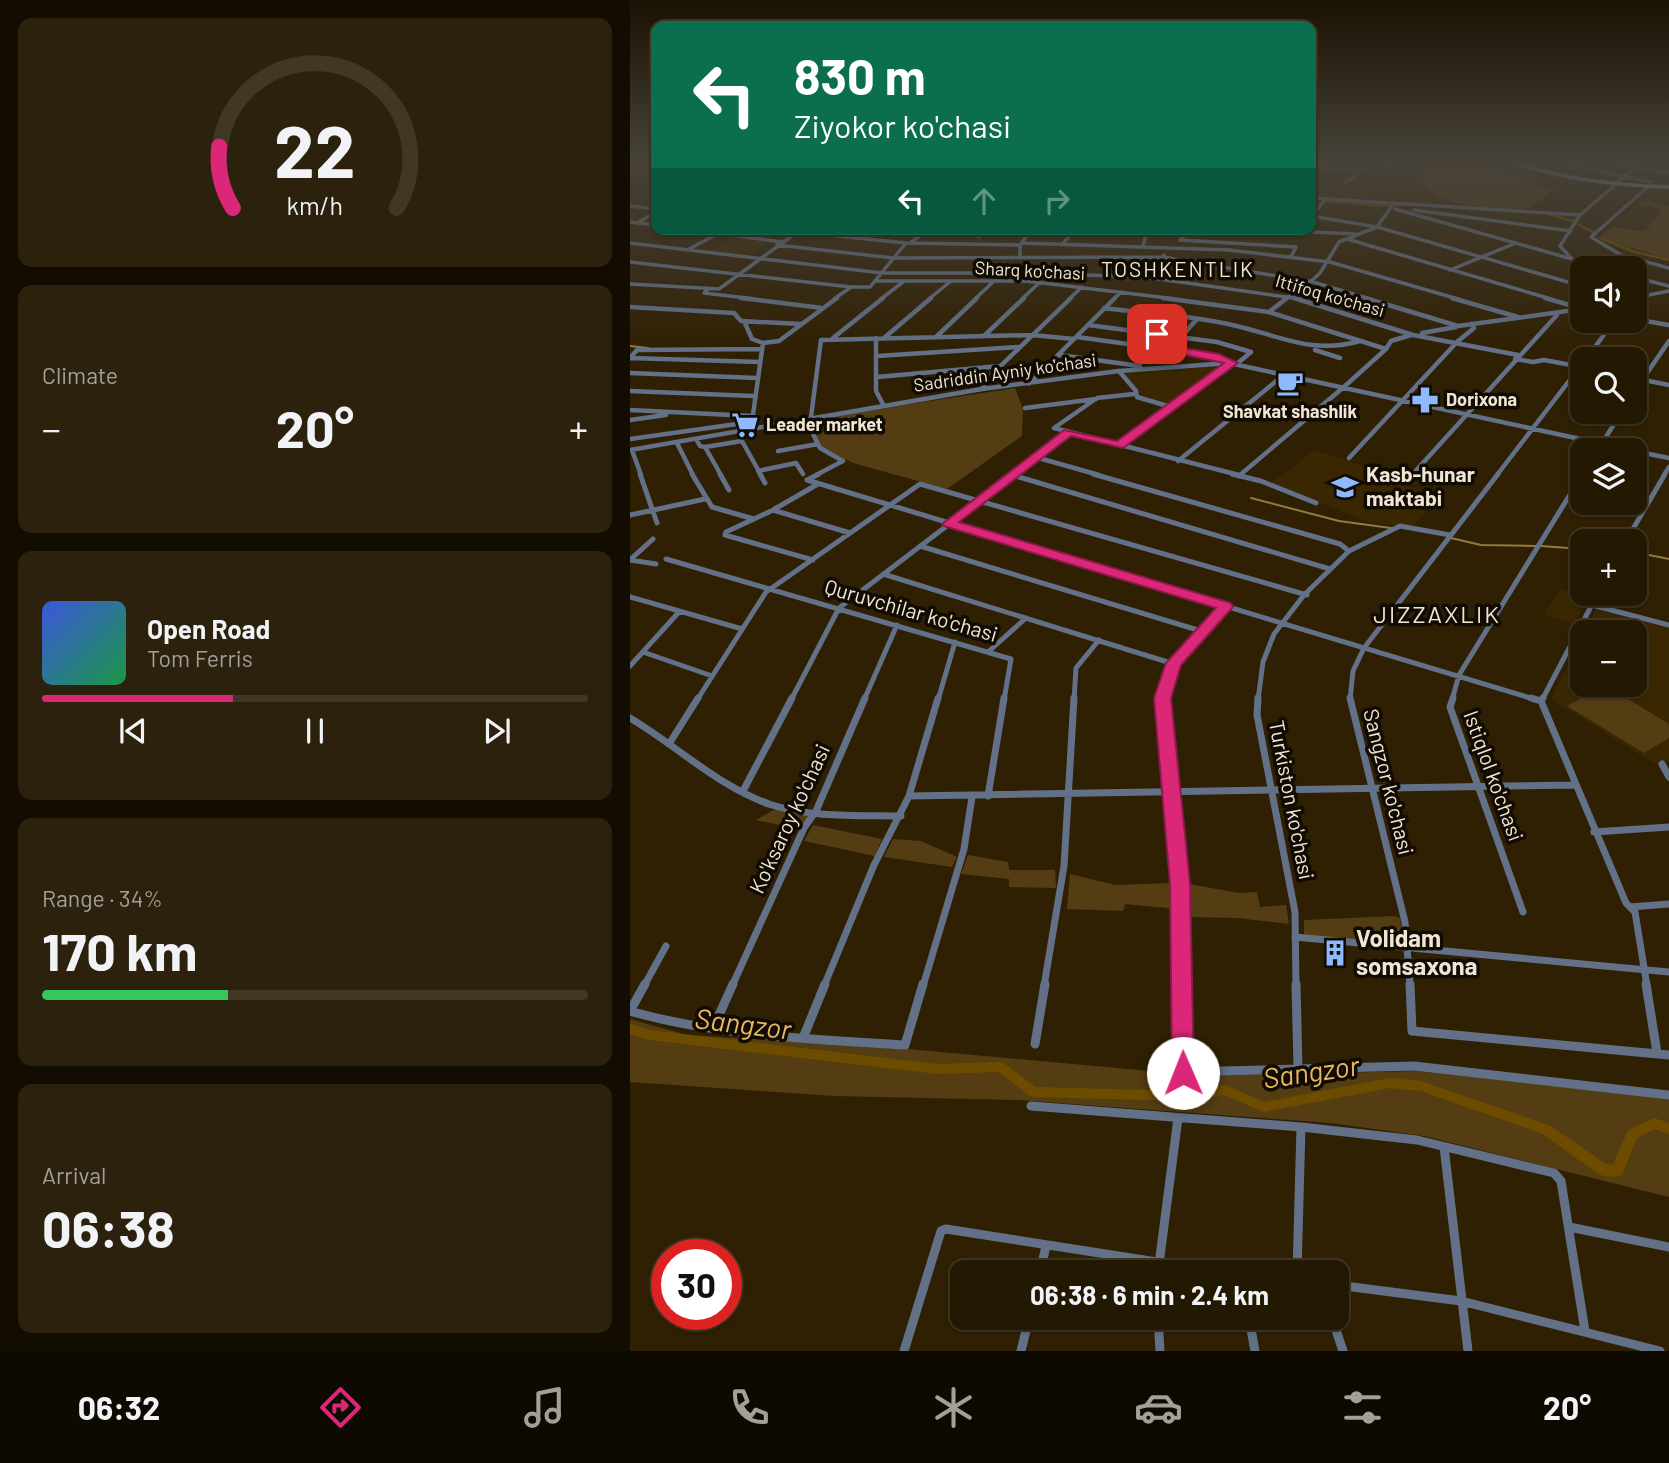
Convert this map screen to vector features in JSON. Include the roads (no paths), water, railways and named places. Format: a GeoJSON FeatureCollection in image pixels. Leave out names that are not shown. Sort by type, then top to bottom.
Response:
{"type":"FeatureCollection","features":[{"type":"Feature","properties":{"kind":"street"},"geometry":{"type":"LineString","coordinates":[[1359,224],[1570,282]]}},
{"type":"Feature","properties":{"kind":"street"},"geometry":{"type":"LineString","coordinates":[[1339,242],[1379,224]]}},
{"type":"Feature","properties":{"kind":"street"},"geometry":{"type":"LineString","coordinates":[[1450,224],[1570,258]]}},
{"type":"Feature","properties":{"kind":"street"},"geometry":{"type":"LineString","coordinates":[[1519,224],[1571,231]]}},
{"type":"Feature","properties":{"kind":"street"},"geometry":{"type":"LineString","coordinates":[[1570,257],[1560,246],[1575,224]]}},
{"type":"Feature","properties":{"kind":"street"},"geometry":{"type":"LineString","coordinates":[[1607,224],[1592,234],[1592,239],[1621,255],[1669,267]]}},
{"type":"Feature","properties":{"kind":"street"},"geometry":{"type":"LineString","coordinates":[[1316,232],[1361,234]]}},
{"type":"Feature","properties":{"kind":"street"},"geometry":{"type":"LineString","coordinates":[[1269,312],[1313,282],[1330,262],[1345,233]]}},
{"type":"Feature","properties":{"kind":"street"},"geometry":{"type":"LineString","coordinates":[[688,249],[715,235]]}},
{"type":"Feature","properties":{"kind":"street"},"geometry":{"type":"LineString","coordinates":[[731,235],[894,258],[1163,257],[1313,282],[1458,326]]}},
{"type":"Feature","properties":{"kind":"street"},"geometry":{"type":"LineString","coordinates":[[630,284],[719,289],[792,235]]}},
{"type":"Feature","properties":{"kind":"street"},"geometry":{"type":"LineString","coordinates":[[842,235],[908,243],[1172,247],[1291,257],[1330,262],[1520,317]]}},
{"type":"Feature","properties":{"kind":"street"},"geometry":{"type":"LineString","coordinates":[[876,282],[894,258],[919,235]]}},
{"type":"Feature","properties":{"kind":"street"},"geometry":{"type":"LineString","coordinates":[[973,235],[980,236]]}},
{"type":"Feature","properties":{"kind":"street"},"geometry":{"type":"LineString","coordinates":[[1020,258],[1021,244],[1028,235]]}},
{"type":"Feature","properties":{"kind":"street"},"geometry":{"type":"LineString","coordinates":[[1062,244],[1069,235]]}},
{"type":"Feature","properties":{"kind":"street"},"geometry":{"type":"LineString","coordinates":[[1102,245],[1109,235]]}},
{"type":"Feature","properties":{"kind":"street"},"geometry":{"type":"LineString","coordinates":[[1143,246],[1146,235]]}},
{"type":"Feature","properties":{"kind":"street"},"geometry":{"type":"LineString","coordinates":[[1144,277],[1185,235]]}},
{"type":"Feature","properties":{"kind":"street"},"geometry":{"type":"LineString","coordinates":[[973,244],[980,236]]}},
{"type":"Feature","properties":{"kind":"street"},"geometry":{"type":"LineString","coordinates":[[1347,239],[1570,305]]}},
{"type":"Feature","properties":{"kind":"street"},"geometry":{"type":"LineString","coordinates":[[1180,240],[1296,247],[1291,257]]}},
{"type":"Feature","properties":{"kind":"street","name":"Ittifoq ko'chasi"},"geometry":{"type":"LineString","coordinates":[[630,243],[882,273],[1026,273],[1144,277],[1291,297],[1413,335],[1457,342],[1533,362],[1544,360],[1570,364]]}},
{"type":"Feature","properties":{"kind":"street"},"geometry":{"type":"LineString","coordinates":[[1450,270],[1516,243]]}},
{"type":"Feature","properties":{"kind":"street"},"geometry":{"type":"LineString","coordinates":[[630,249],[638,244]]}},
{"type":"Feature","properties":{"kind":"street"},"geometry":{"type":"LineString","coordinates":[[630,262],[850,287]]}},
{"type":"Feature","properties":{"kind":"street"},"geometry":{"type":"LineString","coordinates":[[1647,280],[1669,286]]}},
{"type":"Feature","properties":{"kind":"street"},"geometry":{"type":"LineString","coordinates":[[884,338],[951,281]]}},
{"type":"Feature","properties":{"kind":"street"},"geometry":{"type":"LineString","coordinates":[[936,337],[994,281]]}},
{"type":"Feature","properties":{"kind":"street","name":"Sharq ko'chasi"},"geometry":{"type":"LineString","coordinates":[[850,287],[868,288],[876,282],[1040,282],[1269,312],[1386,349]]}},
{"type":"Feature","properties":{"kind":"street"},"geometry":{"type":"LineString","coordinates":[[832,340],[903,282]]}},
{"type":"Feature","properties":{"kind":"street"},"geometry":{"type":"LineString","coordinates":[[984,336],[1040,282]]}},
{"type":"Feature","properties":{"kind":"street"},"geometry":{"type":"LineString","coordinates":[[630,349],[763,346],[779,341],[850,287]]}},
{"type":"Feature","properties":{"kind":"street"},"geometry":{"type":"LineString","coordinates":[[982,389],[984,383],[1000,366],[1082,287]]}},
{"type":"Feature","properties":{"kind":"street"},"geometry":{"type":"LineString","coordinates":[[709,288],[704,293],[822,308]]}},
{"type":"Feature","properties":{"kind":"street"},"geometry":{"type":"LineString","coordinates":[[1030,383],[1121,292]]}},
{"type":"Feature","properties":{"kind":"street"},"geometry":{"type":"LineString","coordinates":[[1647,296],[1669,292]]}},
{"type":"Feature","properties":{"kind":"street"},"geometry":{"type":"LineString","coordinates":[[630,307],[734,313],[744,321],[801,324]]}},
{"type":"Feature","properties":{"kind":"street"},"geometry":{"type":"LineString","coordinates":[[1104,308],[1244,327],[1340,358]]}},
{"type":"Feature","properties":{"kind":"street"},"geometry":{"type":"LineString","coordinates":[[1239,476],[1345,386],[1395,338],[1471,324],[1570,312]]}},
{"type":"Feature","properties":{"kind":"street"},"geometry":{"type":"LineString","coordinates":[[1409,479],[1558,314]]}},
{"type":"Feature","properties":{"kind":"street"},"geometry":{"type":"LineString","coordinates":[[1171,349],[1196,320]]}},
{"type":"Feature","properties":{"kind":"street"},"geometry":{"type":"LineString","coordinates":[[744,321],[752,339],[763,346]]}},
{"type":"Feature","properties":{"kind":"street"},"geometry":{"type":"LineString","coordinates":[[1647,321],[1669,325]]}},
{"type":"Feature","properties":{"kind":"street"},"geometry":{"type":"LineString","coordinates":[[1349,458],[1457,342],[1474,328],[1471,324]]}},
{"type":"Feature","properties":{"kind":"street"},"geometry":{"type":"LineString","coordinates":[[1088,325],[1217,342],[1251,352],[1119,445]]}},
{"type":"Feature","properties":{"kind":"street"},"geometry":{"type":"LineString","coordinates":[[1233,363],[1215,356],[1171,349],[1032,335],[821,340],[808,417],[820,448],[843,461],[807,479],[948,524],[1459,674],[1541,701]]}},
{"type":"Feature","properties":{"kind":"street"},"geometry":{"type":"LineString","coordinates":[[876,338],[876,391],[883,404]]}},
{"type":"Feature","properties":{"kind":"street"},"geometry":{"type":"LineString","coordinates":[[1310,349],[1349,345],[1360,341]]}},
{"type":"Feature","properties":{"kind":"street"},"geometry":{"type":"LineString","coordinates":[[1647,373],[1669,341]]}},
{"type":"Feature","properties":{"kind":"street"},"geometry":{"type":"LineString","coordinates":[[751,429],[763,346]]}},
{"type":"Feature","properties":{"kind":"street"},"geometry":{"type":"LineString","coordinates":[[877,356],[1019,347]]}},
{"type":"Feature","properties":{"kind":"street"},"geometry":{"type":"LineString","coordinates":[[630,358],[638,350]]}},
{"type":"Feature","properties":{"kind":"street"},"geometry":{"type":"LineString","coordinates":[[1059,355],[1154,368]]}},
{"type":"Feature","properties":{"kind":"street"},"geometry":{"type":"LineString","coordinates":[[630,358],[760,362]]}},
{"type":"Feature","properties":{"kind":"street","name":"Sadriddin Ayniy ko'chasi"},"geometry":{"type":"LineString","coordinates":[[631,450],[808,417],[982,389],[1119,371],[1233,363],[1579,438]]}},
{"type":"Feature","properties":{"kind":"street"},"geometry":{"type":"LineString","coordinates":[[877,377],[1000,366]]}},
{"type":"Feature","properties":{"kind":"street"},"geometry":{"type":"LineString","coordinates":[[1119,371],[1136,391],[1134,394]]}},
{"type":"Feature","properties":{"kind":"street"},"geometry":{"type":"LineString","coordinates":[[630,373],[757,378]]}},
{"type":"Feature","properties":{"kind":"street"},"geometry":{"type":"LineString","coordinates":[[1178,461],[1285,373]]}},
{"type":"Feature","properties":{"kind":"street","name":"Sangzor ko'chasi"},"geometry":{"type":"LineString","coordinates":[[1570,380],[1364,648],[1353,671],[1350,703],[1409,948],[1412,1031],[1657,1054]]}},
{"type":"Feature","properties":{"kind":"street"},"geometry":{"type":"LineString","coordinates":[[1647,380],[1669,385]]}},
{"type":"Feature","properties":{"kind":"street"},"geometry":{"type":"LineString","coordinates":[[630,391],[754,396]]}},
{"type":"Feature","properties":{"kind":"street"},"geometry":{"type":"LineString","coordinates":[[1025,408],[1134,394],[1171,407]]}},
{"type":"Feature","properties":{"kind":"street"},"geometry":{"type":"LineString","coordinates":[[1097,398],[1054,428],[1261,481],[1315,503]]}},
{"type":"Feature","properties":{"kind":"street"},"geometry":{"type":"LineString","coordinates":[[630,410],[752,419]]}},
{"type":"Feature","properties":{"kind":"street"},"geometry":{"type":"LineString","coordinates":[[630,420],[682,412]]}},
{"type":"Feature","properties":{"kind":"street"},"geometry":{"type":"LineString","coordinates":[[630,439],[752,419]]}},
{"type":"Feature","properties":{"kind":"street"},"geometry":{"type":"LineString","coordinates":[[743,791],[839,608],[1069,432]]}},
{"type":"Feature","properties":{"kind":"street"},"geometry":{"type":"LineString","coordinates":[[696,439],[700,446],[705,447],[742,440],[765,483]]}},
{"type":"Feature","properties":{"kind":"street"},"geometry":{"type":"LineString","coordinates":[[677,443],[705,499],[712,506],[754,519]]}},
{"type":"Feature","properties":{"kind":"street"},"geometry":{"type":"LineString","coordinates":[[778,451],[818,444]]}},
{"type":"Feature","properties":{"kind":"street"},"geometry":{"type":"LineString","coordinates":[[705,447],[729,490]]}},
{"type":"Feature","properties":{"kind":"street"},"geometry":{"type":"LineString","coordinates":[[631,450],[657,523]]}},
{"type":"Feature","properties":{"kind":"street","name":"Sadriddin Ayniy ko'chasi"},"geometry":{"type":"LineString","coordinates":[[1647,453],[1669,458]]}},
{"type":"Feature","properties":{"kind":"street"},"geometry":{"type":"LineString","coordinates":[[1035,457],[1340,544],[1349,551]]}},
{"type":"Feature","properties":{"kind":"street"},"geometry":{"type":"LineString","coordinates":[[758,471],[796,463],[803,474]]}},
{"type":"Feature","properties":{"kind":"street"},"geometry":{"type":"LineString","coordinates":[[1633,529],[1669,467]]}},
{"type":"Feature","properties":{"kind":"street"},"geometry":{"type":"LineString","coordinates":[[1012,475],[1330,569]]}},
{"type":"Feature","properties":{"kind":"street"},"geometry":{"type":"LineString","coordinates":[[813,560],[725,535],[726,532],[773,510],[818,484]]}},
{"type":"Feature","properties":{"kind":"street"},"geometry":{"type":"LineString","coordinates":[[669,744],[766,592],[920,484],[981,499],[1307,595]]}},
{"type":"Feature","properties":{"kind":"street","name":"Istiqlol ko'chasi"},"geometry":{"type":"LineString","coordinates":[[1523,912],[1450,707],[1459,674],[1570,494]]}},
{"type":"Feature","properties":{"kind":"street"},"geometry":{"type":"LineString","coordinates":[[630,515],[705,499]]}},
{"type":"Feature","properties":{"kind":"street"},"geometry":{"type":"LineString","coordinates":[[773,510],[850,533]]}},
{"type":"Feature","properties":{"kind":"street","name":"Turkiston ko'chasi"},"geometry":{"type":"LineString","coordinates":[[1298,1069],[1295,912],[1256,715],[1258,689],[1269,644],[1307,595],[1349,551],[1358,550],[1396,527],[1411,527],[1450,536]]}},
{"type":"Feature","properties":{"kind":"street"},"geometry":{"type":"LineString","coordinates":[[630,560],[653,539]]}},
{"type":"Feature","properties":{"kind":"street"},"geometry":{"type":"LineString","coordinates":[[920,546],[1200,631]]}},
{"type":"Feature","properties":{"kind":"street","name":"Quruvchilar ko'chasi"},"geometry":{"type":"LineString","coordinates":[[666,558],[1011,659],[988,796]]}},
{"type":"Feature","properties":{"kind":"street"},"geometry":{"type":"LineString","coordinates":[[630,560],[656,564]]}},
{"type":"Feature","properties":{"kind":"street"},"geometry":{"type":"LineString","coordinates":[[883,574],[1174,663]]}},
{"type":"Feature","properties":{"kind":"street"},"geometry":{"type":"LineString","coordinates":[[630,597],[742,629]]}},
{"type":"Feature","properties":{"kind":"street"},"geometry":{"type":"LineString","coordinates":[[1591,606],[1541,701],[1594,832],[1630,907],[1635,912],[1657,1054],[1669,1055]]}},
{"type":"Feature","properties":{"kind":"street"},"geometry":{"type":"LineString","coordinates":[[1596,606],[1669,625]]}},
{"type":"Feature","properties":{"kind":"street"},"geometry":{"type":"LineString","coordinates":[[1226,607],[1200,631],[1174,663],[1163,698],[1180,884],[1183,1073],[1414,1066],[1669,1095]]}},
{"type":"Feature","properties":{"kind":"street"},"geometry":{"type":"LineString","coordinates":[[630,666],[679,612]]}},
{"type":"Feature","properties":{"kind":"street"},"geometry":{"type":"LineString","coordinates":[[988,652],[1026,618]]}},
{"type":"Feature","properties":{"kind":"street","name":"Ko'ksaroy ko'chasi"},"geometry":{"type":"LineString","coordinates":[[713,1026],[804,828],[816,811],[897,625]]}},
{"type":"Feature","properties":{"kind":"street"},"geometry":{"type":"LineString","coordinates":[[1035,1044],[1064,866],[1076,668],[1099,640]]}},
{"type":"Feature","properties":{"kind":"street"},"geometry":{"type":"LineString","coordinates":[[803,1038],[874,865],[909,796],[955,642]]}},
{"type":"Feature","properties":{"kind":"street"},"geometry":{"type":"LineString","coordinates":[[643,652],[712,676]]}},
{"type":"Feature","properties":{"kind":"street"},"geometry":{"type":"LineString","coordinates":[[630,718],[743,791],[773,805],[816,811],[901,816]]}},
{"type":"Feature","properties":{"kind":"street"},"geometry":{"type":"LineString","coordinates":[[1662,764],[1669,777]]}},
{"type":"Feature","properties":{"kind":"street"},"geometry":{"type":"LineString","coordinates":[[909,796],[1574,785]]}},
{"type":"Feature","properties":{"kind":"street"},"geometry":{"type":"LineString","coordinates":[[666,946],[630,1011],[664,1021],[803,1038],[905,1045],[964,849],[972,797]]}},
{"type":"Feature","properties":{"kind":"street"},"geometry":{"type":"LineString","coordinates":[[1594,832],[1669,827]]}},
{"type":"Feature","properties":{"kind":"street"},"geometry":{"type":"LineString","coordinates":[[1630,907],[1669,904]]}},
{"type":"Feature","properties":{"kind":"street"},"geometry":{"type":"LineString","coordinates":[[1295,937],[1669,972]]}},
{"type":"Feature","properties":{"kind":"street"},"geometry":{"type":"LineString","coordinates":[[1031,1106],[1301,1127],[1417,1140],[1554,1173],[1561,1181],[1585,1331]]}},
{"type":"Feature","properties":{"kind":"street"},"geometry":{"type":"LineString","coordinates":[[1160,1260],[1178,1118]]}},
{"type":"Feature","properties":{"kind":"street"},"geometry":{"type":"LineString","coordinates":[[1297,1260],[1301,1127]]}},
{"type":"Feature","properties":{"kind":"street"},"geometry":{"type":"LineString","coordinates":[[1444,1147],[1468,1351]]}},
{"type":"Feature","properties":{"kind":"street"},"geometry":{"type":"LineString","coordinates":[[1569,1227],[1669,1247]]}},
{"type":"Feature","properties":{"kind":"street"},"geometry":{"type":"LineString","coordinates":[[904,1351],[941,1231],[946,1229],[1121,1260]]}},
{"type":"Feature","properties":{"kind":"street"},"geometry":{"type":"LineString","coordinates":[[1043,1260],[1046,1246]]}},
{"type":"Feature","properties":{"kind":"street"},"geometry":{"type":"LineString","coordinates":[[1349,1287],[1461,1301],[1660,1351]]}},
{"type":"Feature","properties":{"kind":"street"},"geometry":{"type":"LineString","coordinates":[[1021,1351],[1026,1330]]}},
{"type":"Feature","properties":{"kind":"street"},"geometry":{"type":"LineString","coordinates":[[1159,1330],[1160,1351]]}},
{"type":"Feature","properties":{"kind":"street"},"geometry":{"type":"LineString","coordinates":[[1251,1330],[1255,1351]]}},
{"type":"Feature","properties":{"kind":"street"},"geometry":{"type":"LineString","coordinates":[[1336,1330],[1343,1351]]}},
{"type":"Feature","properties":{"kind":"waterway"},"geometry":{"type":"LineString","coordinates":[[1578,224],[1594,233]]}},
{"type":"Feature","properties":{"kind":"waterway"},"geometry":{"type":"LineString","coordinates":[[1602,239],[1635,252],[1669,260]]}},
{"type":"Feature","properties":{"kind":"waterway"},"geometry":{"type":"LineString","coordinates":[[630,346],[648,348]]}},
{"type":"Feature","properties":{"kind":"waterway"},"geometry":{"type":"LineString","coordinates":[[1251,498],[1339,521],[1391,528]]}},
{"type":"Feature","properties":{"kind":"waterway"},"geometry":{"type":"LineString","coordinates":[[1451,538],[1481,545],[1536,546]]}},
{"type":"Feature","properties":{"kind":"waterway"},"geometry":{"type":"LineString","coordinates":[[1541,546],[1570,548]]}},
{"type":"Feature","properties":{"kind":"waterway"},"geometry":{"type":"LineString","coordinates":[[1647,555],[1669,559]]}},
{"type":"Feature","properties":{"kind":"waterway","name":"Sangzor"},"geometry":{"type":"LineString","coordinates":[[630,1029],[649,1035],[937,1069],[1001,1067],[1033,1092],[1187,1096],[1225,1090],[1263,1107],[1390,1083],[1421,1086],[1547,1130],[1603,1170],[1617,1171],[1632,1134],[1654,1123],[1669,1129]]}},
{"type":"Feature","properties":{"kind":"place","name":"Shavkat shashlik"},"geometry":{"type":"Point","coordinates":[1290,383]}},
{"type":"Feature","properties":{"kind":"place","name":"Dorixona"},"geometry":{"type":"Point","coordinates":[1425,400]}},
{"type":"Feature","properties":{"kind":"place","name":"Leader market"},"geometry":{"type":"Point","coordinates":[745,425]}},
{"type":"Feature","properties":{"kind":"place","name":"Kasb-hunar maktabi"},"geometry":{"type":"Point","coordinates":[1345,487]}},
{"type":"Feature","properties":{"kind":"place","name":"Volidam somsaxona"},"geometry":{"type":"Point","coordinates":[1335,953]}},
{"type":"Feature","properties":{"kind":"district","name":"TOSHKENTLIK"},"geometry":{"type":"Point","coordinates":[1178,270]}},
{"type":"Feature","properties":{"kind":"district","name":"JIZZAXLIK"},"geometry":{"type":"Point","coordinates":[1437,615]}}]}
